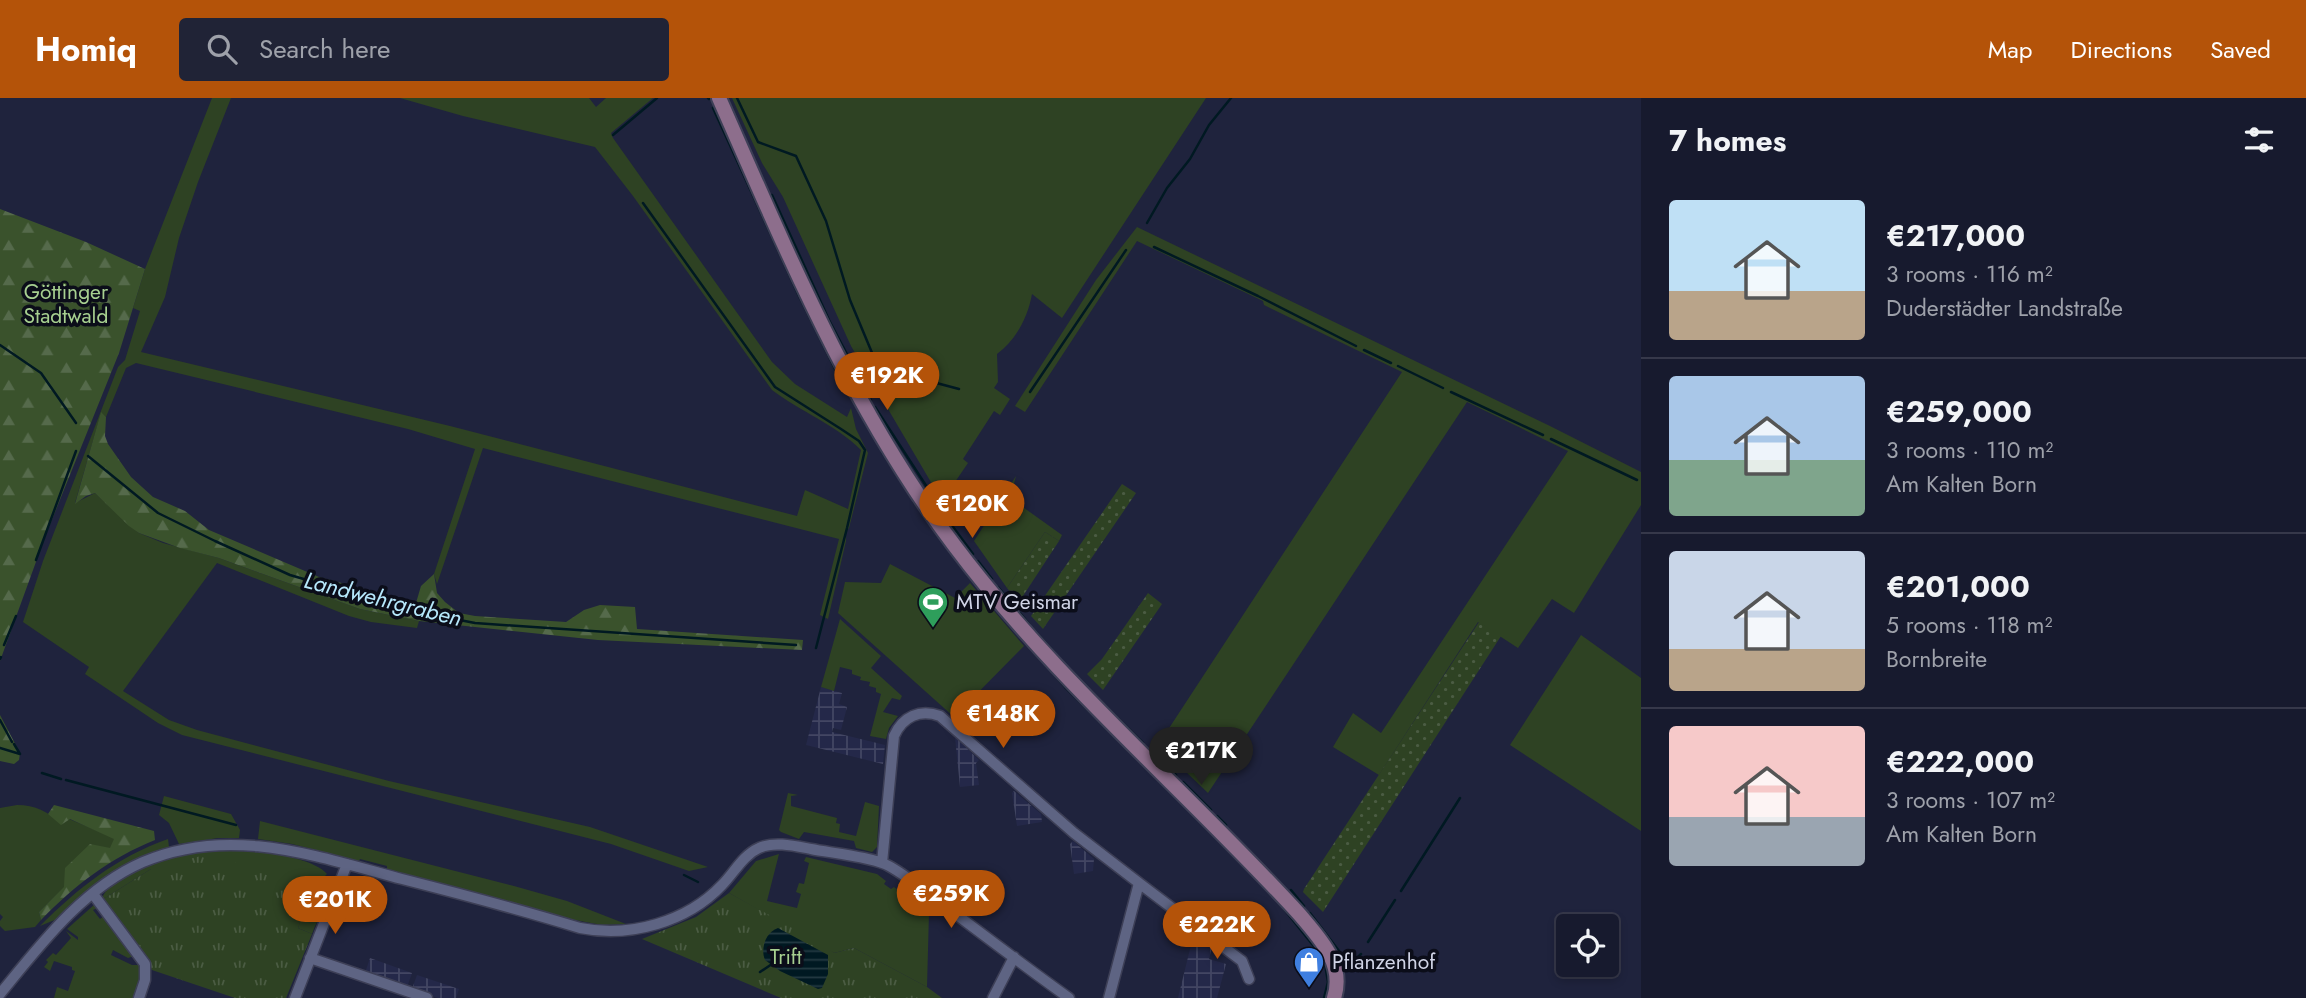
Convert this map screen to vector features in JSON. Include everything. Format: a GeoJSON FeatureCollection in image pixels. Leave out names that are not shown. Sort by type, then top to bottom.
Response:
{"type":"FeatureCollection","features":[{"type":"Feature","properties":{"kind":"main road"},"geometry":{"type":"LineString","coordinates":[[719,98],[812,307],[859,399],[938,523],[997,600],[1084,696],[1279,891],[1315,933],[1328,950],[1337,972],[1338,986],[1334,998]]}},
{"type":"Feature","properties":{"kind":"street"},"geometry":{"type":"LineString","coordinates":[[882,863],[894,736],[906,719],[926,712],[948,721],[1066,826],[1242,961],[1249,979]]}},
{"type":"Feature","properties":{"kind":"street"},"geometry":{"type":"LineString","coordinates":[[0,994],[50,935],[93,894],[141,863],[174,851],[204,845],[247,844],[269,847],[347,864],[580,928],[602,931],[634,929],[660,923],[688,911],[721,887],[751,852],[761,847],[778,845],[887,865],[1069,998]]}},
{"type":"Feature","properties":{"kind":"street"},"geometry":{"type":"LineString","coordinates":[[295,998],[347,864]]}},
{"type":"Feature","properties":{"kind":"street"},"geometry":{"type":"LineString","coordinates":[[1109,998],[1139,883]]}},
{"type":"Feature","properties":{"kind":"street"},"geometry":{"type":"LineString","coordinates":[[93,894],[145,964],[145,980],[139,998]]}},
{"type":"Feature","properties":{"kind":"street"},"geometry":{"type":"LineString","coordinates":[[993,998],[1013,957]]}},
{"type":"Feature","properties":{"kind":"street"},"geometry":{"type":"LineString","coordinates":[[310,958],[427,998]]}},
{"type":"Feature","properties":{"kind":"shaded area"},"geometry":{"type":"Polygon","coordinates":[[[821,687],[842,693],[839,704],[847,707],[841,730],[833,728],[832,732],[885,745],[883,764],[806,745],[821,687]]]}},
{"type":"Feature","properties":{"kind":"shaded area"},"geometry":{"type":"Polygon","coordinates":[[[955,737],[979,760],[976,763],[979,785],[960,787],[955,737]]]}},
{"type":"Feature","properties":{"kind":"shaded area"},"geometry":{"type":"Polygon","coordinates":[[[1014,791],[1041,814],[1042,822],[1017,826],[1012,793],[1014,791]]]}},
{"type":"Feature","properties":{"kind":"shaded area"},"geometry":{"type":"Polygon","coordinates":[[[1073,841],[1094,859],[1093,871],[1074,874],[1070,844],[1073,841]]]}},
{"type":"Feature","properties":{"kind":"shaded area"},"geometry":{"type":"Polygon","coordinates":[[[778,928],[828,955],[828,974],[822,988],[818,989],[780,971],[765,960],[765,941],[770,933],[778,928]]]}},
{"type":"Feature","properties":{"kind":"shaded area"},"geometry":{"type":"Polygon","coordinates":[[[1201,940],[1212,947],[1209,959],[1226,964],[1217,998],[1178,998],[1191,945],[1199,947],[1201,940]]]}},
{"type":"Feature","properties":{"kind":"shaded area"},"geometry":{"type":"Polygon","coordinates":[[[370,958],[412,973],[407,987],[365,973],[370,958]]]}},
{"type":"Feature","properties":{"kind":"shaded area"},"geometry":{"type":"Polygon","coordinates":[[[417,975],[459,989],[456,998],[438,998],[412,989],[417,975]]]}},
{"type":"Feature","properties":{"kind":"green space"},"geometry":{"type":"Polygon","coordinates":[[[212,98],[231,98],[179,238],[165,297],[141,352],[450,426],[797,516],[805,490],[848,509],[861,450],[840,433],[772,390],[595,147],[463,116],[400,98],[589,98],[596,107],[606,98],[653,98],[611,133],[613,138],[772,362],[795,384],[847,417],[851,408],[856,429],[868,453],[846,531],[828,619],[820,615],[839,539],[483,448],[437,584],[434,574],[475,449],[408,429],[136,363],[126,368],[106,417],[101,413],[75,503],[95,493],[139,533],[163,543],[219,558],[360,609],[419,621],[417,628],[349,616],[217,563],[123,691],[169,720],[197,730],[389,781],[590,827],[708,867],[689,871],[611,844],[182,735],[158,723],[85,674],[89,667],[23,622],[43,561],[118,367],[125,360],[140,311],[133,308],[145,269],[212,98]]]}},
{"type":"Feature","properties":{"kind":"green space"},"geometry":{"type":"Polygon","coordinates":[[[732,98],[1206,98],[1062,318],[1032,294],[1020,327],[1010,342],[997,354],[998,382],[994,388],[1010,399],[1000,415],[994,411],[963,459],[968,463],[942,501],[851,346],[783,197],[762,163],[732,98]]]}},
{"type":"Feature","properties":{"kind":"green space","name":"Göttinger Stadtwald"},"geometry":{"type":"Polygon","coordinates":[[[0,209],[86,242],[145,269],[119,353],[45,537],[0,661],[0,209]]]}},
{"type":"Feature","properties":{"kind":"green space"},"geometry":{"type":"Polygon","coordinates":[[[1137,227],[1641,472],[1641,505],[1574,613],[1552,599],[1518,648],[1478,622],[1379,775],[1333,747],[1353,713],[1381,733],[1568,451],[1467,402],[1208,793],[1158,745],[1402,372],[1137,241],[1025,412],[1015,406],[1096,280],[1137,227]]]}},
{"type":"Feature","properties":{"kind":"green space"},"geometry":{"type":"Polygon","coordinates":[[[101,412],[106,417],[105,436],[108,444],[131,477],[153,497],[185,511],[209,530],[319,577],[416,603],[421,586],[434,574],[437,593],[459,613],[566,622],[584,610],[600,605],[635,607],[637,629],[803,640],[802,650],[598,640],[419,621],[360,609],[219,558],[180,548],[139,533],[95,493],[75,504],[101,412]]]}},
{"type":"Feature","properties":{"kind":"green space"},"geometry":{"type":"Polygon","coordinates":[[[1016,476],[1012,491],[1013,500],[1062,535],[1059,541],[1045,532],[1007,588],[974,541],[1016,476]]]}},
{"type":"Feature","properties":{"kind":"green space"},"geometry":{"type":"Polygon","coordinates":[[[1122,484],[1136,493],[1043,629],[1031,616],[1122,484]]]}},
{"type":"Feature","properties":{"kind":"green space"},"geometry":{"type":"Polygon","coordinates":[[[1045,532],[1059,541],[1019,602],[1007,588],[1045,532]]]}},
{"type":"Feature","properties":{"kind":"green space","name":"MTV Geismar"},"geometry":{"type":"Polygon","coordinates":[[[890,564],[955,598],[970,583],[1024,646],[954,717],[838,613],[845,582],[881,583],[890,564]]]}},
{"type":"Feature","properties":{"kind":"green space"},"geometry":{"type":"Polygon","coordinates":[[[1148,593],[1162,604],[1103,690],[1087,674],[1102,659],[1148,593]]]}},
{"type":"Feature","properties":{"kind":"green space"},"geometry":{"type":"Polygon","coordinates":[[[840,619],[881,656],[871,668],[902,696],[900,700],[892,698],[883,712],[898,716],[889,728],[886,739],[870,736],[881,694],[876,692],[876,688],[869,686],[870,682],[860,680],[861,677],[852,674],[852,670],[840,667],[834,691],[821,687],[840,619]]]}},
{"type":"Feature","properties":{"kind":"green space"},"geometry":{"type":"Polygon","coordinates":[[[1479,622],[1501,636],[1323,912],[1303,892],[1304,889],[1479,622]]]}},
{"type":"Feature","properties":{"kind":"green space"},"geometry":{"type":"Polygon","coordinates":[[[1581,635],[1641,678],[1641,831],[1510,745],[1581,635]]]}},
{"type":"Feature","properties":{"kind":"green space"},"geometry":{"type":"Polygon","coordinates":[[[0,715],[20,753],[19,760],[14,764],[0,761],[0,715]]]}},
{"type":"Feature","properties":{"kind":"green space"},"geometry":{"type":"Polygon","coordinates":[[[788,793],[798,795],[791,796],[791,806],[837,818],[836,823],[840,824],[839,832],[856,836],[865,802],[879,806],[877,847],[872,852],[856,848],[854,841],[804,832],[799,839],[781,832],[779,830],[788,793]]]}},
{"type":"Feature","properties":{"kind":"green space"},"geometry":{"type":"Polygon","coordinates":[[[164,796],[231,814],[240,830],[239,838],[179,844],[169,823],[159,815],[164,796]]]}},
{"type":"Feature","properties":{"kind":"green space"},"geometry":{"type":"Polygon","coordinates":[[[17,805],[41,810],[61,824],[69,819],[115,838],[111,848],[105,848],[39,912],[41,920],[35,927],[5,931],[0,926],[3,917],[0,914],[0,808],[17,805]]]}},
{"type":"Feature","properties":{"kind":"green space"},"geometry":{"type":"Polygon","coordinates":[[[54,805],[154,831],[155,840],[123,855],[94,874],[41,920],[39,912],[64,887],[65,868],[90,844],[110,848],[114,839],[70,819],[61,825],[48,814],[54,805]]]}},
{"type":"Feature","properties":{"kind":"green space"},"geometry":{"type":"Polygon","coordinates":[[[260,821],[514,886],[567,901],[626,924],[602,925],[575,920],[387,869],[387,866],[360,859],[359,861],[292,844],[258,839],[260,821]]]}},
{"type":"Feature","properties":{"kind":"green space"},"geometry":{"type":"Polygon","coordinates":[[[168,839],[169,847],[126,865],[62,917],[40,926],[69,899],[115,864],[168,839]]]}},
{"type":"Feature","properties":{"kind":"green space"},"geometry":{"type":"Polygon","coordinates":[[[217,849],[258,851],[292,857],[319,867],[327,874],[326,898],[312,934],[298,928],[311,888],[151,869],[102,900],[111,887],[143,868],[183,854],[217,849]]]}},
{"type":"Feature","properties":{"kind":"green space"},"geometry":{"type":"Polygon","coordinates":[[[779,854],[767,901],[797,908],[801,894],[796,892],[799,883],[804,884],[809,863],[804,861],[806,857],[877,874],[886,881],[884,884],[891,889],[894,887],[929,913],[927,987],[854,948],[834,953],[729,893],[756,861],[779,854]]]}},
{"type":"Feature","properties":{"kind":"green space"},"geometry":{"type":"Polygon","coordinates":[[[201,856],[251,866],[312,888],[298,928],[312,934],[286,998],[235,998],[152,970],[102,900],[151,869],[201,856]]]}},
{"type":"Feature","properties":{"kind":"green space","name":"Trift"},"geometry":{"type":"Polygon","coordinates":[[[729,893],[834,953],[854,948],[927,987],[942,998],[781,998],[642,939],[696,917],[729,893]]]}},
{"type":"Feature","properties":{"kind":"green space"},"geometry":{"type":"Polygon","coordinates":[[[95,904],[99,907],[93,910],[100,919],[105,915],[134,956],[128,958],[113,950],[111,955],[132,965],[141,965],[143,973],[135,998],[54,998],[57,987],[68,991],[75,971],[72,967],[54,961],[50,971],[44,967],[48,962],[46,960],[53,953],[56,955],[71,938],[66,931],[78,940],[78,937],[67,929],[95,904]]]}},
{"type":"Feature","properties":{"kind":"waterway"},"geometry":{"type":"LineString","coordinates":[[613,135],[657,98]]}},
{"type":"Feature","properties":{"kind":"waterway"},"geometry":{"type":"LineString","coordinates":[[737,98],[758,142],[796,156],[826,221],[850,300],[875,360],[895,372],[959,389]]}},
{"type":"Feature","properties":{"kind":"waterway"},"geometry":{"type":"LineString","coordinates":[[1147,223],[1167,188],[1190,159],[1209,125],[1231,98]]}},
{"type":"Feature","properties":{"kind":"waterway"},"geometry":{"type":"LineString","coordinates":[[713,108],[840,379]]}},
{"type":"Feature","properties":{"kind":"waterway"},"geometry":{"type":"LineString","coordinates":[[772,195],[829,320],[871,400]]}},
{"type":"Feature","properties":{"kind":"waterway"},"geometry":{"type":"LineString","coordinates":[[643,203],[775,387],[859,441],[865,450],[816,648]]}},
{"type":"Feature","properties":{"kind":"waterway"},"geometry":{"type":"LineString","coordinates":[[1154,247],[1356,346]]}},
{"type":"Feature","properties":{"kind":"waterway"},"geometry":{"type":"LineString","coordinates":[[1030,392],[1126,250]]}},
{"type":"Feature","properties":{"kind":"waterway","name":"Landwehrgraben"},"geometry":{"type":"LineString","coordinates":[[0,345],[41,373],[76,423]]}},
{"type":"Feature","properties":{"kind":"waterway"},"geometry":{"type":"LineString","coordinates":[[1364,350],[1391,363]]}},
{"type":"Feature","properties":{"kind":"waterway"},"geometry":{"type":"LineString","coordinates":[[1398,366],[1443,388]]}},
{"type":"Feature","properties":{"kind":"waterway"},"geometry":{"type":"LineString","coordinates":[[1451,392],[1543,435]]}},
{"type":"Feature","properties":{"kind":"waterway"},"geometry":{"type":"LineString","coordinates":[[875,407],[936,501]]}},
{"type":"Feature","properties":{"kind":"waterway"},"geometry":{"type":"LineString","coordinates":[[1551,439],[1637,480]]}},
{"type":"Feature","properties":{"kind":"waterway"},"geometry":{"type":"LineString","coordinates":[[36,560],[76,451]]}},
{"type":"Feature","properties":{"kind":"waterway"},"geometry":{"type":"LineString","coordinates":[[882,452],[908,492]]}},
{"type":"Feature","properties":{"kind":"waterway","name":"Landwehrgraben"},"geometry":{"type":"LineString","coordinates":[[88,456],[158,513],[215,541],[290,575],[413,611],[475,623],[796,645]]}},
{"type":"Feature","properties":{"kind":"waterway"},"geometry":{"type":"LineString","coordinates":[[914,502],[963,569]]}},
{"type":"Feature","properties":{"kind":"waterway"},"geometry":{"type":"LineString","coordinates":[[945,516],[973,554]]}},
{"type":"Feature","properties":{"kind":"waterway"},"geometry":{"type":"LineString","coordinates":[[978,561],[992,579]]}},
{"type":"Feature","properties":{"kind":"waterway"},"geometry":{"type":"LineString","coordinates":[[968,575],[975,584]]}},
{"type":"Feature","properties":{"kind":"waterway"},"geometry":{"type":"LineString","coordinates":[[998,587],[1013,605]]}},
{"type":"Feature","properties":{"kind":"waterway"},"geometry":{"type":"LineString","coordinates":[[980,591],[1065,687],[1220,841]]}},
{"type":"Feature","properties":{"kind":"waterway"},"geometry":{"type":"LineString","coordinates":[[1020,613],[1029,624]]}},
{"type":"Feature","properties":{"kind":"waterway"},"geometry":{"type":"LineString","coordinates":[[4,645],[16,616]]}},
{"type":"Feature","properties":{"kind":"waterway"},"geometry":{"type":"LineString","coordinates":[[1035,631],[1054,652]]}},
{"type":"Feature","properties":{"kind":"waterway"},"geometry":{"type":"LineString","coordinates":[[1062,661],[1087,688]]}},
{"type":"Feature","properties":{"kind":"waterway"},"geometry":{"type":"LineString","coordinates":[[1093,694],[1143,743]]}},
{"type":"Feature","properties":{"kind":"waterway"},"geometry":{"type":"LineString","coordinates":[[0,720],[12,742]]}},
{"type":"Feature","properties":{"kind":"waterway"},"geometry":{"type":"LineString","coordinates":[[14,744],[20,754]]}},
{"type":"Feature","properties":{"kind":"waterway"},"geometry":{"type":"LineString","coordinates":[[0,748],[20,754]]}},
{"type":"Feature","properties":{"kind":"waterway"},"geometry":{"type":"LineString","coordinates":[[1151,751],[1176,775]]}},
{"type":"Feature","properties":{"kind":"waterway"},"geometry":{"type":"LineString","coordinates":[[42,773],[61,779]]}},
{"type":"Feature","properties":{"kind":"waterway"},"geometry":{"type":"LineString","coordinates":[[66,780],[236,825]]}},
{"type":"Feature","properties":{"kind":"waterway"},"geometry":{"type":"LineString","coordinates":[[1183,782],[1211,810]]}},
{"type":"Feature","properties":{"kind":"waterway"},"geometry":{"type":"LineString","coordinates":[[1401,891],[1460,798]]}},
{"type":"Feature","properties":{"kind":"waterway"},"geometry":{"type":"LineString","coordinates":[[1217,816],[1226,825]]}},
{"type":"Feature","properties":{"kind":"waterway"},"geometry":{"type":"LineString","coordinates":[[684,875],[698,882]]}},
{"type":"Feature","properties":{"kind":"waterway"},"geometry":{"type":"LineString","coordinates":[[1291,890],[1304,906]]}},
{"type":"Feature","properties":{"kind":"waterway"},"geometry":{"type":"LineString","coordinates":[[1368,942],[1395,900]]}},
{"type":"Feature","properties":{"kind":"waterway"},"geometry":{"type":"LineString","coordinates":[[1280,904],[1320,954]]}},
{"type":"Feature","properties":{"kind":"waterway"},"geometry":{"type":"LineString","coordinates":[[1310,913],[1352,968]]}},
{"type":"Feature","properties":{"kind":"waterway"},"geometry":{"type":"LineString","coordinates":[[1357,958],[1361,954]]}},
{"type":"Feature","properties":{"kind":"waterway"},"geometry":{"type":"LineString","coordinates":[[760,972],[772,964]]}},
{"type":"Feature","properties":{"kind":"waterway"},"geometry":{"type":"LineString","coordinates":[[1324,998],[1328,982],[1325,964]]}},
{"type":"Feature","properties":{"kind":"place","name":"MTV Geismar"},"geometry":{"type":"Point","coordinates":[933,629]}},
{"type":"Feature","properties":{"kind":"place","name":"Pflanzenhof"},"geometry":{"type":"Point","coordinates":[1309,989]}}]}
